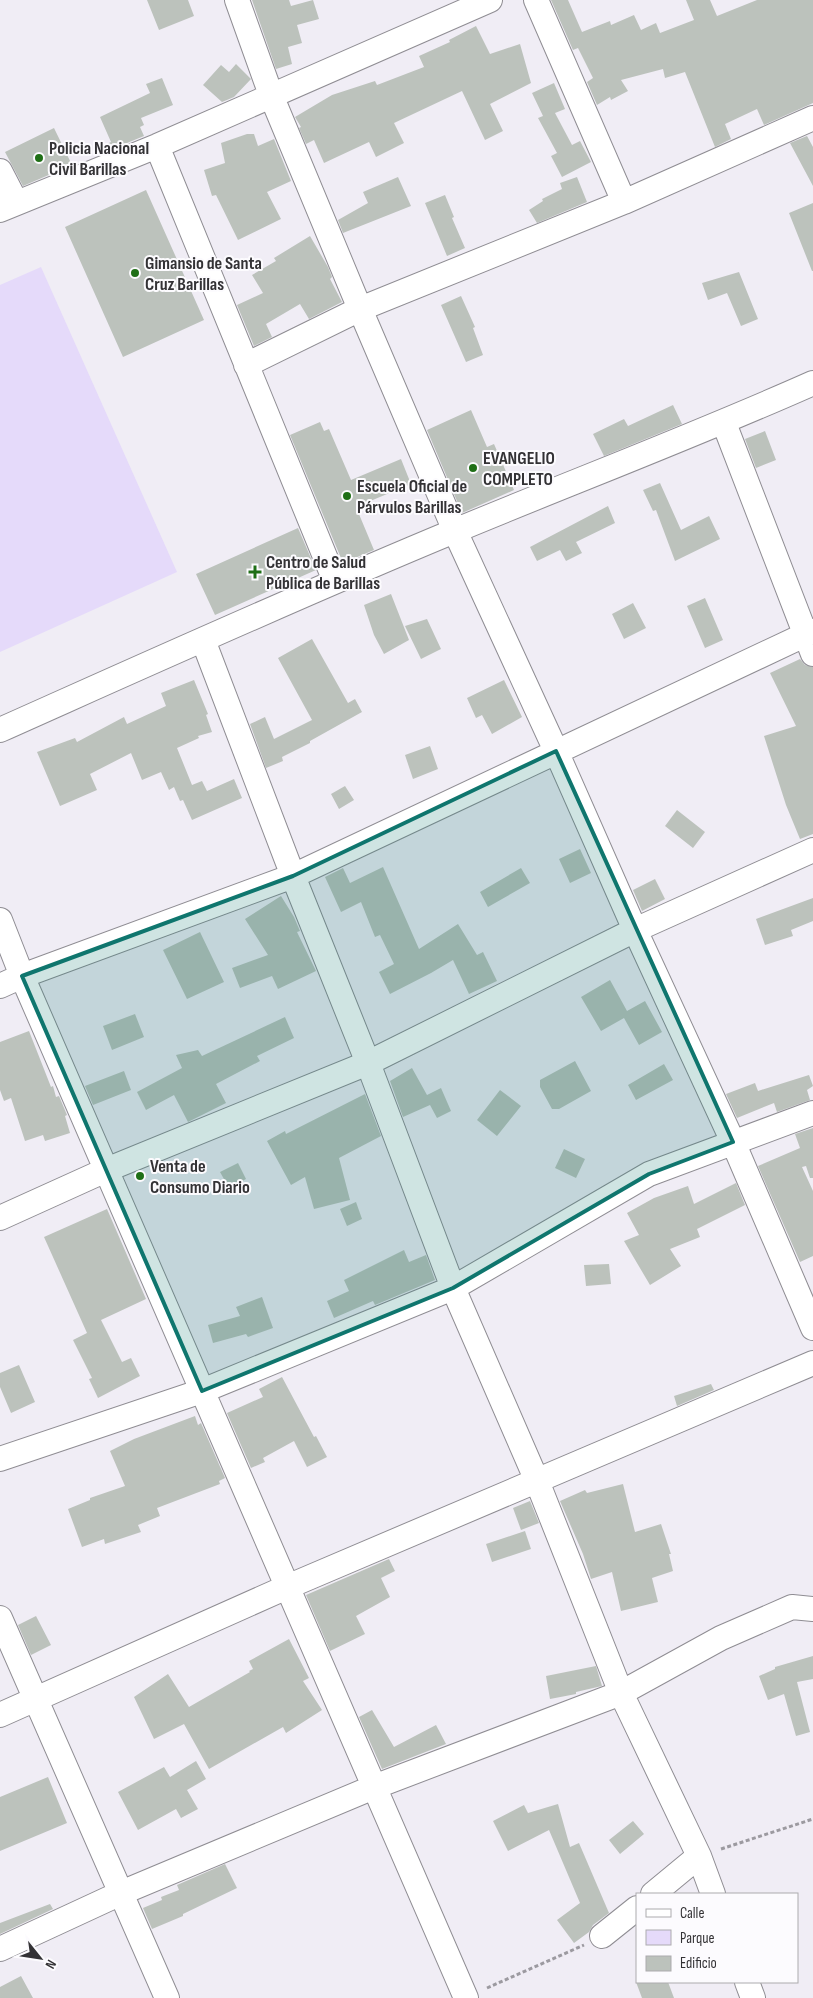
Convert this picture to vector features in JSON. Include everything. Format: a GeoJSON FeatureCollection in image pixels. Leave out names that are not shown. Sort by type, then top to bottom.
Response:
{"type":"FeatureCollection","features":[{"type":"Feature","properties":{"kind":"street"},"geometry":{"type":"LineString","coordinates":[[237,0],[271,95],[455,530],[635,930],[733,1142],[813,1328]]}},
{"type":"Feature","properties":{"kind":"street"},"geometry":{"type":"LineString","coordinates":[[0,171],[8,206],[157,146],[490,0]]}},
{"type":"Feature","properties":{"kind":"street"},"geometry":{"type":"LineString","coordinates":[[536,0],[624,202]]}},
{"type":"Feature","properties":{"kind":"street"},"geometry":{"type":"LineString","coordinates":[[246,365],[360,309],[624,202],[813,118]]}},
{"type":"Feature","properties":{"kind":"street"},"geometry":{"type":"LineString","coordinates":[[157,146],[335,581]]}},
{"type":"Feature","properties":{"kind":"street"},"geometry":{"type":"LineString","coordinates":[[0,730],[335,581],[455,530],[724,423],[813,383]]}},
{"type":"Feature","properties":{"kind":"street"},"geometry":{"type":"LineString","coordinates":[[0,986],[22,976],[293,876],[556,751],[810,640],[724,423]]}},
{"type":"Feature","properties":{"kind":"street"},"geometry":{"type":"LineString","coordinates":[[203,640],[293,876],[368,1062],[453,1288],[537,1481],[621,1693],[699,1856],[713,1893]]}},
{"type":"Feature","properties":{"kind":"street"},"geometry":{"type":"LineString","coordinates":[[0,1218],[106,1170],[368,1062],[635,930],[813,850]]}},
{"type":"Feature","properties":{"kind":"street"},"geometry":{"type":"LineString","coordinates":[[0,920],[22,976],[465,1998]]}},
{"type":"Feature","properties":{"kind":"street"},"geometry":{"type":"LineString","coordinates":[[0,1459],[202,1391],[453,1288],[649,1174],[813,1113]]}},
{"type":"Feature","properties":{"kind":"street"},"geometry":{"type":"LineString","coordinates":[[0,1714],[287,1587],[813,1363]]}},
{"type":"Feature","properties":{"kind":"street"},"geometry":{"type":"LineString","coordinates":[[0,1949],[121,1893],[374,1787],[621,1693],[721,1638],[792,1607],[813,1609]]}},
{"type":"Feature","properties":{"kind":"street"},"geometry":{"type":"LineString","coordinates":[[0,1618],[167,1998]]}},
{"type":"Feature","properties":{"kind":"street"},"geometry":{"type":"LineString","coordinates":[[654,1893],[699,1856]]}},
{"type":"Feature","properties":{"kind":"street"},"geometry":{"type":"LineString","coordinates":[[602,1936],[636,1909]]}},
{"type":"Feature","properties":{"kind":"street"},"geometry":{"type":"LineString","coordinates":[[747,1983],[753,1998]]}},
{"type":"Feature","properties":{"kind":"path"},"geometry":{"type":"LineString","coordinates":[[699,1856],[813,1818]]}},
{"type":"Feature","properties":{"kind":"path"},"geometry":{"type":"LineString","coordinates":[[465,1998],[602,1936]]}},
{"type":"Feature","properties":{"kind":"highlighted area"},"geometry":{"type":"Polygon","coordinates":[[[556,751],[733,1142],[649,1174],[453,1288],[202,1391],[22,976],[293,876],[556,751]]]}},
{"type":"Feature","properties":{"kind":"green space"},"geometry":{"type":"Polygon","coordinates":[[[41,267],[177,572],[0,652],[0,285],[41,267]]]}},
{"type":"Feature","properties":{"kind":"building"},"geometry":{"type":"Polygon","coordinates":[[[147,0],[188,0],[194,16],[159,30],[147,0]]]}},
{"type":"Feature","properties":{"kind":"building"},"geometry":{"type":"Polygon","coordinates":[[[252,0],[289,0],[291,6],[313,0],[319,19],[297,25],[302,43],[288,47],[292,64],[276,69],[252,0]]]}},
{"type":"Feature","properties":{"kind":"building"},"geometry":{"type":"Polygon","coordinates":[[[551,0],[568,0],[582,32],[610,21],[611,25],[634,15],[641,30],[656,23],[660,33],[694,20],[686,0],[710,0],[717,16],[757,0],[813,0],[813,103],[764,125],[757,109],[725,124],[731,139],[715,147],[685,72],[665,78],[663,69],[621,80],[628,91],[611,100],[610,97],[597,105],[587,82],[593,78],[578,48],[573,50],[551,0]]]}},
{"type":"Feature","properties":{"kind":"building"},"geometry":{"type":"Polygon","coordinates":[[[476,26],[490,54],[520,44],[531,83],[490,104],[503,131],[485,140],[462,91],[394,123],[404,143],[376,157],[369,142],[324,163],[314,140],[306,144],[299,128],[301,127],[295,117],[332,95],[375,81],[377,85],[424,67],[419,56],[450,42],[449,40],[476,26]]]}},
{"type":"Feature","properties":{"kind":"building"},"geometry":{"type":"Polygon","coordinates":[[[236,64],[251,79],[234,97],[222,102],[203,85],[221,65],[229,72],[236,64]]]}},
{"type":"Feature","properties":{"kind":"building"},"geometry":{"type":"Polygon","coordinates":[[[162,78],[173,105],[141,118],[144,125],[140,127],[144,136],[98,155],[96,149],[111,142],[100,117],[150,93],[146,84],[162,78]]]}},
{"type":"Feature","properties":{"kind":"building"},"geometry":{"type":"Polygon","coordinates":[[[554,83],[565,109],[555,113],[572,145],[580,141],[591,162],[562,177],[551,156],[557,153],[538,118],[543,116],[532,93],[554,83]]]}},
{"type":"Feature","properties":{"kind":"building","name":"Policia Nacional Civil Barillas"},"geometry":{"type":"Polygon","coordinates":[[[54,128],[72,165],[23,186],[5,152],[54,128]]]}},
{"type":"Feature","properties":{"kind":"building"},"geometry":{"type":"Polygon","coordinates":[[[247,134],[254,134],[258,146],[274,139],[291,181],[267,192],[281,219],[238,240],[216,195],[212,196],[204,170],[225,163],[221,143],[247,134]]]}},
{"type":"Feature","properties":{"kind":"building"},"geometry":{"type":"Polygon","coordinates":[[[807,136],[813,147],[813,186],[790,143],[807,136]]]}},
{"type":"Feature","properties":{"kind":"building"},"geometry":{"type":"Polygon","coordinates":[[[398,177],[411,206],[343,233],[338,220],[368,203],[363,192],[398,177]]]}},
{"type":"Feature","properties":{"kind":"building"},"geometry":{"type":"Polygon","coordinates":[[[577,177],[587,202],[537,223],[529,210],[543,201],[542,199],[562,189],[560,183],[577,177]]]}},
{"type":"Feature","properties":{"kind":"building","name":"Gimansio de Santa Cruz Barillas"},"geometry":{"type":"Polygon","coordinates":[[[146,190],[204,320],[123,357],[65,227],[146,190]]]}},
{"type":"Feature","properties":{"kind":"building"},"geometry":{"type":"Polygon","coordinates":[[[445,195],[454,217],[452,218],[465,248],[447,256],[425,203],[445,195]]]}},
{"type":"Feature","properties":{"kind":"building"},"geometry":{"type":"Polygon","coordinates":[[[813,203],[813,271],[812,271],[789,213],[813,203]]]}},
{"type":"Feature","properties":{"kind":"building"},"geometry":{"type":"Polygon","coordinates":[[[310,236],[328,267],[332,277],[330,279],[342,302],[309,319],[300,304],[266,324],[272,337],[254,346],[237,305],[263,293],[252,275],[276,261],[274,258],[310,236]]]}},
{"type":"Feature","properties":{"kind":"building"},"geometry":{"type":"Polygon","coordinates":[[[739,272],[758,319],[741,326],[727,293],[708,300],[702,283],[739,272]]]}},
{"type":"Feature","properties":{"kind":"building"},"geometry":{"type":"Polygon","coordinates":[[[461,296],[475,327],[473,328],[483,355],[466,362],[441,305],[461,296]]]}},
{"type":"Feature","properties":{"kind":"building"},"geometry":{"type":"Polygon","coordinates":[[[673,405],[682,424],[604,456],[593,434],[624,419],[628,426],[673,405]]]}},
{"type":"Feature","properties":{"kind":"building","name":"EVANGELIO COMPLETO"},"geometry":{"type":"Polygon","coordinates":[[[471,410],[487,447],[494,444],[514,490],[462,513],[427,430],[471,410]]]}},
{"type":"Feature","properties":{"kind":"building","name":"Escuela Oficial de Párvulos Barillas"},"geometry":{"type":"Polygon","coordinates":[[[320,422],[324,431],[329,429],[351,480],[401,459],[411,484],[356,507],[374,550],[343,563],[290,435],[320,422]]]}},
{"type":"Feature","properties":{"kind":"building"},"geometry":{"type":"Polygon","coordinates":[[[765,431],[776,460],[756,468],[745,439],[765,431]]]}},
{"type":"Feature","properties":{"kind":"building"},"geometry":{"type":"Polygon","coordinates":[[[660,483],[681,530],[709,516],[720,539],[675,561],[656,510],[653,511],[643,490],[660,483]]]}},
{"type":"Feature","properties":{"kind":"building"},"geometry":{"type":"Polygon","coordinates":[[[608,506],[615,523],[576,542],[582,553],[566,561],[560,550],[537,561],[530,547],[608,506]]]}},
{"type":"Feature","properties":{"kind":"building","name":"Centro de Salud Pública de Barillas"},"geometry":{"type":"Polygon","coordinates":[[[298,528],[316,570],[215,615],[196,574],[298,528]]]}},
{"type":"Feature","properties":{"kind":"building"},"geometry":{"type":"Polygon","coordinates":[[[391,594],[409,640],[384,654],[374,635],[364,605],[391,594]]]}},
{"type":"Feature","properties":{"kind":"building"},"geometry":{"type":"Polygon","coordinates":[[[705,598],[723,640],[705,648],[687,606],[705,598]]]}},
{"type":"Feature","properties":{"kind":"building"},"geometry":{"type":"Polygon","coordinates":[[[633,603],[646,628],[624,639],[612,614],[633,603]]]}},
{"type":"Feature","properties":{"kind":"building"},"geometry":{"type":"Polygon","coordinates":[[[427,619],[441,649],[421,659],[405,626],[427,619]]]}},
{"type":"Feature","properties":{"kind":"building"},"geometry":{"type":"Polygon","coordinates":[[[312,639],[348,703],[355,699],[362,712],[310,741],[310,743],[282,757],[283,761],[266,768],[250,724],[265,717],[274,739],[312,720],[278,658],[312,639]]]}},
{"type":"Feature","properties":{"kind":"building"},"geometry":{"type":"Polygon","coordinates":[[[800,659],[805,665],[813,667],[813,834],[800,839],[786,805],[764,736],[796,726],[770,673],[800,659]]]}},
{"type":"Feature","properties":{"kind":"building"},"geometry":{"type":"Polygon","coordinates":[[[194,680],[208,714],[206,715],[212,732],[198,736],[199,738],[177,748],[192,785],[202,781],[207,791],[234,779],[242,798],[192,820],[183,800],[180,801],[174,787],[169,790],[161,772],[142,780],[131,753],[90,774],[97,790],[60,806],[37,752],[75,738],[77,742],[124,717],[127,724],[166,706],[161,693],[194,680]]]}},
{"type":"Feature","properties":{"kind":"building"},"geometry":{"type":"Polygon","coordinates":[[[504,680],[522,717],[492,734],[482,715],[476,718],[467,698],[504,680]]]}},
{"type":"Feature","properties":{"kind":"building"},"geometry":{"type":"Polygon","coordinates":[[[430,746],[438,769],[413,779],[405,755],[430,746]]]}},
{"type":"Feature","properties":{"kind":"building"},"geometry":{"type":"Polygon","coordinates":[[[345,786],[354,800],[339,809],[331,794],[345,786]]]}},
{"type":"Feature","properties":{"kind":"building"},"geometry":{"type":"Polygon","coordinates":[[[677,810],[705,832],[693,848],[665,826],[677,810]]]}},
{"type":"Feature","properties":{"kind":"building"},"geometry":{"type":"Polygon","coordinates":[[[580,849],[591,873],[570,883],[559,859],[580,849]]]}},
{"type":"Feature","properties":{"kind":"building"},"geometry":{"type":"Polygon","coordinates":[[[383,867],[419,949],[458,924],[477,955],[483,952],[497,981],[469,994],[453,960],[390,994],[379,972],[394,964],[380,935],[375,937],[361,902],[341,912],[325,877],[343,868],[350,883],[383,867]]]}},
{"type":"Feature","properties":{"kind":"building"},"geometry":{"type":"Polygon","coordinates":[[[521,868],[530,883],[488,907],[480,892],[521,868]]]}},
{"type":"Feature","properties":{"kind":"building"},"geometry":{"type":"Polygon","coordinates":[[[655,879],[665,899],[642,911],[633,890],[655,879]]]}},
{"type":"Feature","properties":{"kind":"building"},"geometry":{"type":"Polygon","coordinates":[[[281,896],[294,917],[300,931],[297,932],[316,971],[278,989],[272,976],[240,988],[232,968],[268,955],[245,919],[281,896]]]}},
{"type":"Feature","properties":{"kind":"building"},"geometry":{"type":"Polygon","coordinates":[[[813,898],[813,921],[791,930],[793,936],[765,945],[756,919],[813,898]]]}},
{"type":"Feature","properties":{"kind":"building"},"geometry":{"type":"Polygon","coordinates":[[[200,932],[224,982],[187,999],[163,950],[200,932]]]}},
{"type":"Feature","properties":{"kind":"building"},"geometry":{"type":"Polygon","coordinates":[[[610,980],[627,1011],[645,1001],[662,1032],[639,1045],[624,1018],[601,1031],[581,997],[610,980]]]}},
{"type":"Feature","properties":{"kind":"building"},"geometry":{"type":"Polygon","coordinates":[[[135,1014],[144,1037],[112,1050],[103,1026],[135,1014]]]}},
{"type":"Feature","properties":{"kind":"building"},"geometry":{"type":"Polygon","coordinates":[[[285,1017],[294,1038],[257,1056],[260,1061],[216,1084],[226,1103],[188,1122],[174,1095],[146,1110],[137,1092],[182,1068],[176,1055],[198,1050],[202,1056],[285,1017]]]}},
{"type":"Feature","properties":{"kind":"building"},"geometry":{"type":"Polygon","coordinates":[[[29,1031],[51,1087],[53,1086],[56,1097],[59,1096],[67,1115],[65,1116],[70,1133],[45,1141],[43,1135],[25,1141],[11,1098],[4,1101],[0,1090],[0,1042],[29,1031]]]}},
{"type":"Feature","properties":{"kind":"building"},"geometry":{"type":"Polygon","coordinates":[[[575,1061],[591,1091],[559,1109],[552,1109],[540,1087],[540,1080],[575,1061]]]}},
{"type":"Feature","properties":{"kind":"building"},"geometry":{"type":"Polygon","coordinates":[[[664,1064],[673,1080],[636,1100],[628,1085],[664,1064]]]}},
{"type":"Feature","properties":{"kind":"building"},"geometry":{"type":"Polygon","coordinates":[[[412,1068],[427,1095],[441,1088],[451,1111],[437,1118],[430,1105],[403,1117],[390,1081],[412,1068]]]}},
{"type":"Feature","properties":{"kind":"building"},"geometry":{"type":"Polygon","coordinates":[[[124,1071],[131,1090],[93,1105],[85,1086],[124,1071]]]}},
{"type":"Feature","properties":{"kind":"building"},"geometry":{"type":"Polygon","coordinates":[[[809,1075],[813,1086],[807,1090],[810,1100],[777,1112],[774,1103],[737,1118],[726,1094],[755,1083],[758,1091],[809,1075]]]}},
{"type":"Feature","properties":{"kind":"building"},"geometry":{"type":"Polygon","coordinates":[[[500,1090],[521,1106],[497,1136],[477,1120],[500,1090]]]}},
{"type":"Feature","properties":{"kind":"building"},"geometry":{"type":"Polygon","coordinates":[[[365,1094],[381,1136],[339,1158],[350,1200],[314,1209],[305,1177],[291,1185],[267,1141],[285,1131],[286,1134],[365,1094]]]}},
{"type":"Feature","properties":{"kind":"building"},"geometry":{"type":"Polygon","coordinates":[[[813,1128],[813,1178],[810,1178],[806,1166],[802,1167],[813,1191],[813,1256],[800,1262],[758,1166],[800,1148],[795,1134],[813,1128]]]}},
{"type":"Feature","properties":{"kind":"building"},"geometry":{"type":"Polygon","coordinates":[[[564,1149],[585,1159],[576,1178],[555,1168],[564,1149]]]}},
{"type":"Feature","properties":{"kind":"building"},"geometry":{"type":"Polygon","coordinates":[[[238,1163],[246,1179],[229,1188],[220,1172],[238,1163]]]}},
{"type":"Feature","properties":{"kind":"building"},"geometry":{"type":"Polygon","coordinates":[[[736,1183],[745,1205],[697,1229],[700,1237],[670,1249],[681,1266],[650,1285],[624,1241],[639,1235],[627,1213],[654,1198],[688,1186],[694,1204],[736,1183]]]}},
{"type":"Feature","properties":{"kind":"building"},"geometry":{"type":"Polygon","coordinates":[[[356,1202],[362,1219],[347,1226],[340,1209],[356,1202]]]}},
{"type":"Feature","properties":{"kind":"building"},"geometry":{"type":"Polygon","coordinates":[[[107,1209],[146,1299],[101,1320],[122,1362],[131,1358],[140,1376],[98,1398],[89,1379],[92,1378],[73,1340],[87,1333],[44,1237],[107,1209]]]}},
{"type":"Feature","properties":{"kind":"building"},"geometry":{"type":"Polygon","coordinates":[[[404,1250],[409,1262],[426,1255],[435,1280],[375,1305],[373,1301],[334,1318],[327,1301],[349,1291],[344,1280],[404,1250]]]}},
{"type":"Feature","properties":{"kind":"building"},"geometry":{"type":"Polygon","coordinates":[[[609,1264],[611,1284],[586,1286],[584,1265],[609,1264]]]}},
{"type":"Feature","properties":{"kind":"building"},"geometry":{"type":"Polygon","coordinates":[[[262,1297],[273,1328],[248,1337],[246,1334],[213,1343],[208,1325],[240,1316],[236,1307],[262,1297]]]}},
{"type":"Feature","properties":{"kind":"building"},"geometry":{"type":"Polygon","coordinates":[[[19,1365],[35,1402],[11,1413],[0,1387],[0,1373],[19,1365]]]}},
{"type":"Feature","properties":{"kind":"building"},"geometry":{"type":"Polygon","coordinates":[[[282,1377],[314,1437],[316,1436],[327,1457],[307,1467],[294,1441],[263,1458],[265,1462],[251,1468],[227,1413],[263,1397],[259,1389],[282,1377]]]}},
{"type":"Feature","properties":{"kind":"building"},"geometry":{"type":"Polygon","coordinates":[[[711,1384],[714,1390],[677,1406],[674,1396],[711,1384]]]}},
{"type":"Feature","properties":{"kind":"building"},"geometry":{"type":"Polygon","coordinates":[[[195,1416],[198,1425],[201,1423],[225,1478],[219,1481],[220,1484],[157,1508],[160,1516],[138,1525],[141,1532],[105,1544],[104,1539],[82,1547],[68,1509],[90,1500],[90,1498],[125,1486],[110,1451],[134,1439],[195,1416]]]}},
{"type":"Feature","properties":{"kind":"building"},"geometry":{"type":"Polygon","coordinates":[[[623,1484],[635,1532],[661,1524],[671,1554],[669,1554],[673,1571],[652,1578],[658,1602],[621,1611],[612,1572],[591,1579],[583,1554],[560,1501],[585,1490],[587,1493],[623,1484]]]}},
{"type":"Feature","properties":{"kind":"building"},"geometry":{"type":"Polygon","coordinates":[[[530,1501],[539,1523],[521,1530],[513,1508],[530,1501]]]}},
{"type":"Feature","properties":{"kind":"building"},"geometry":{"type":"Polygon","coordinates":[[[525,1531],[531,1549],[492,1562],[486,1544],[525,1531]]]}},
{"type":"Feature","properties":{"kind":"building"},"geometry":{"type":"Polygon","coordinates":[[[389,1559],[395,1571],[381,1578],[390,1597],[356,1616],[365,1634],[330,1651],[306,1595],[389,1559]]]}},
{"type":"Feature","properties":{"kind":"building"},"geometry":{"type":"Polygon","coordinates":[[[36,1616],[51,1645],[31,1655],[18,1625],[36,1616]]]}},
{"type":"Feature","properties":{"kind":"building"},"geometry":{"type":"Polygon","coordinates":[[[289,1639],[309,1678],[303,1681],[322,1710],[286,1733],[283,1727],[209,1769],[184,1724],[154,1739],[134,1697],[168,1674],[189,1707],[250,1672],[253,1669],[249,1661],[289,1639]]]}},
{"type":"Feature","properties":{"kind":"building"},"geometry":{"type":"Polygon","coordinates":[[[813,1656],[813,1679],[797,1682],[810,1732],[796,1736],[784,1694],[768,1700],[759,1676],[775,1669],[775,1667],[813,1656]]]}},
{"type":"Feature","properties":{"kind":"building"},"geometry":{"type":"Polygon","coordinates":[[[596,1666],[602,1686],[550,1699],[546,1676],[596,1666]]]}},
{"type":"Feature","properties":{"kind":"building"},"geometry":{"type":"Polygon","coordinates":[[[372,1710],[394,1747],[436,1725],[446,1744],[382,1769],[359,1717],[372,1710]]]}},
{"type":"Feature","properties":{"kind":"building"},"geometry":{"type":"Polygon","coordinates":[[[196,1761],[206,1779],[187,1790],[198,1809],[181,1818],[176,1809],[138,1830],[118,1792],[164,1767],[170,1777],[196,1761]]]}},
{"type":"Feature","properties":{"kind":"building"},"geometry":{"type":"Polygon","coordinates":[[[48,1777],[67,1823],[0,1851],[0,1797],[48,1777]]]}},
{"type":"Feature","properties":{"kind":"building"},"geometry":{"type":"Polygon","coordinates":[[[558,1804],[570,1847],[579,1843],[609,1913],[574,1943],[557,1920],[580,1903],[549,1830],[508,1851],[493,1821],[524,1805],[528,1813],[558,1804]]]}},
{"type":"Feature","properties":{"kind":"building"},"geometry":{"type":"Polygon","coordinates":[[[633,1821],[644,1834],[620,1854],[609,1840],[633,1821]]]}},
{"type":"Feature","properties":{"kind":"building"},"geometry":{"type":"Polygon","coordinates":[[[225,1864],[237,1888],[183,1914],[183,1916],[152,1929],[143,1908],[162,1900],[161,1897],[179,1890],[177,1885],[225,1864]]]}},
{"type":"Feature","properties":{"kind":"building"},"geometry":{"type":"Polygon","coordinates":[[[50,1904],[53,1909],[0,1934],[0,1923],[50,1904]]]}},
{"type":"Feature","properties":{"kind":"building"},"geometry":{"type":"Polygon","coordinates":[[[21,1976],[33,1998],[0,1998],[0,1987],[21,1976]]]}},
{"type":"Feature","properties":{"kind":"building"},"geometry":{"type":"Polygon","coordinates":[[[636,1983],[668,1983],[674,1998],[642,1998],[636,1983]]]}},
{"type":"Feature","properties":{"kind":"place","name":"Policia Nacional Civil Barillas"},"geometry":{"type":"Point","coordinates":[39,158]}},
{"type":"Feature","properties":{"kind":"place","name":"Gimansio de Santa Cruz Barillas"},"geometry":{"type":"Point","coordinates":[135,273]}},
{"type":"Feature","properties":{"kind":"place","name":"EVANGELIO COMPLETO"},"geometry":{"type":"Point","coordinates":[473,468]}},
{"type":"Feature","properties":{"kind":"place","name":"Escuela Oficial de Párvulos Barillas"},"geometry":{"type":"Point","coordinates":[347,496]}},
{"type":"Feature","properties":{"kind":"place","name":"Centro de Salud Pública de Barillas"},"geometry":{"type":"Point","coordinates":[255,572]}},
{"type":"Feature","properties":{"kind":"place","name":"Venta de Consumo Diario"},"geometry":{"type":"Point","coordinates":[140,1176]}}]}
